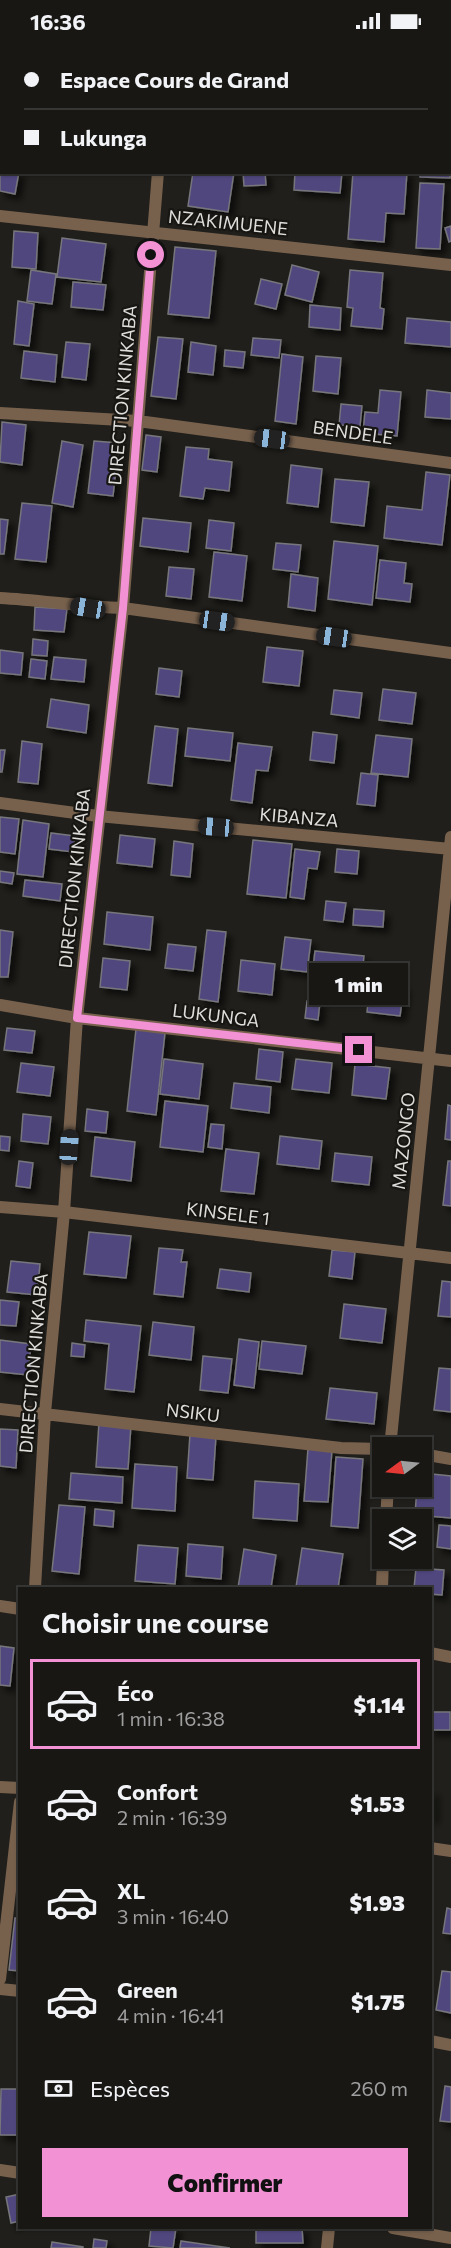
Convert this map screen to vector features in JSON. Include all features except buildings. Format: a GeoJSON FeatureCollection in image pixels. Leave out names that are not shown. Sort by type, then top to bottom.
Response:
{"type":"FeatureCollection","features":[{"type":"Feature","properties":{"kind":"street","name":"DIRECTION KINKABA"},"geometry":{"type":"LineString","coordinates":[[35,1587],[45,1413],[64,1212],[77,1018],[123,608],[158,174]]}},
{"type":"Feature","properties":{"kind":"street","name":"NZAKIMUENE"},"geometry":{"type":"LineString","coordinates":[[0,216],[451,265]]}},
{"type":"Feature","properties":{"kind":"street","name":"BENDELE"},"geometry":{"type":"LineString","coordinates":[[0,413],[138,421],[451,463]]}},
{"type":"Feature","properties":{"kind":"street"},"geometry":{"type":"LineString","coordinates":[[0,598],[51,601],[88,608],[123,608],[451,653]]}},
{"type":"Feature","properties":{"kind":"street","name":"KIBANZA"},"geometry":{"type":"LineString","coordinates":[[0,803],[98,816],[451,845]]}},
{"type":"Feature","properties":{"kind":"street","name":"MAZONGO"},"geometry":{"type":"LineString","coordinates":[[391,1437],[451,845]]}},
{"type":"Feature","properties":{"kind":"street","name":"LUKUNGA"},"geometry":{"type":"LineString","coordinates":[[0,1005],[77,1018],[451,1061]]}},
{"type":"Feature","properties":{"kind":"street","name":"KINSELE 1"},"geometry":{"type":"LineString","coordinates":[[0,1207],[64,1212],[451,1258]]}},
{"type":"Feature","properties":{"kind":"street","name":"NSIKU"},"geometry":{"type":"LineString","coordinates":[[0,1408],[340,1448],[372,1449]]}},
{"type":"Feature","properties":{"kind":"street"},"geometry":{"type":"LineString","coordinates":[[432,1456],[451,1459]]}},
{"type":"Feature","properties":{"kind":"street"},"geometry":{"type":"LineString","coordinates":[[382,1587],[383,1569]]}},
{"type":"Feature","properties":{"kind":"street"},"geometry":{"type":"LineString","coordinates":[[0,1606],[18,1609]]}},
{"type":"Feature","properties":{"kind":"street"},"geometry":{"type":"LineString","coordinates":[[432,1653],[451,1657]]}},
{"type":"Feature","properties":{"kind":"street"},"geometry":{"type":"LineString","coordinates":[[0,1787],[18,1788]]}},
{"type":"Feature","properties":{"kind":"street"},"geometry":{"type":"LineString","coordinates":[[0,1980],[18,1820]]}},
{"type":"Feature","properties":{"kind":"street"},"geometry":{"type":"LineString","coordinates":[[432,1848],[451,1851]]}},
{"type":"Feature","properties":{"kind":"street"},"geometry":{"type":"LineString","coordinates":[[0,1989],[18,1991]]}},
{"type":"Feature","properties":{"kind":"street"},"geometry":{"type":"LineString","coordinates":[[432,2042],[451,2045]]}},
{"type":"Feature","properties":{"kind":"street"},"geometry":{"type":"LineString","coordinates":[[0,2170],[18,2173]]}},
{"type":"Feature","properties":{"kind":"street"},"geometry":{"type":"LineString","coordinates":[[327,2248],[329,2229]]}},
{"type":"Feature","properties":{"kind":"street"},"geometry":{"type":"LineString","coordinates":[[399,2229],[451,2238]]}},
{"type":"Feature","properties":{"kind":"route"},"geometry":{"type":"LineString","coordinates":[[151,255],[123,608],[77,1018],[359,1050]]}}]}
